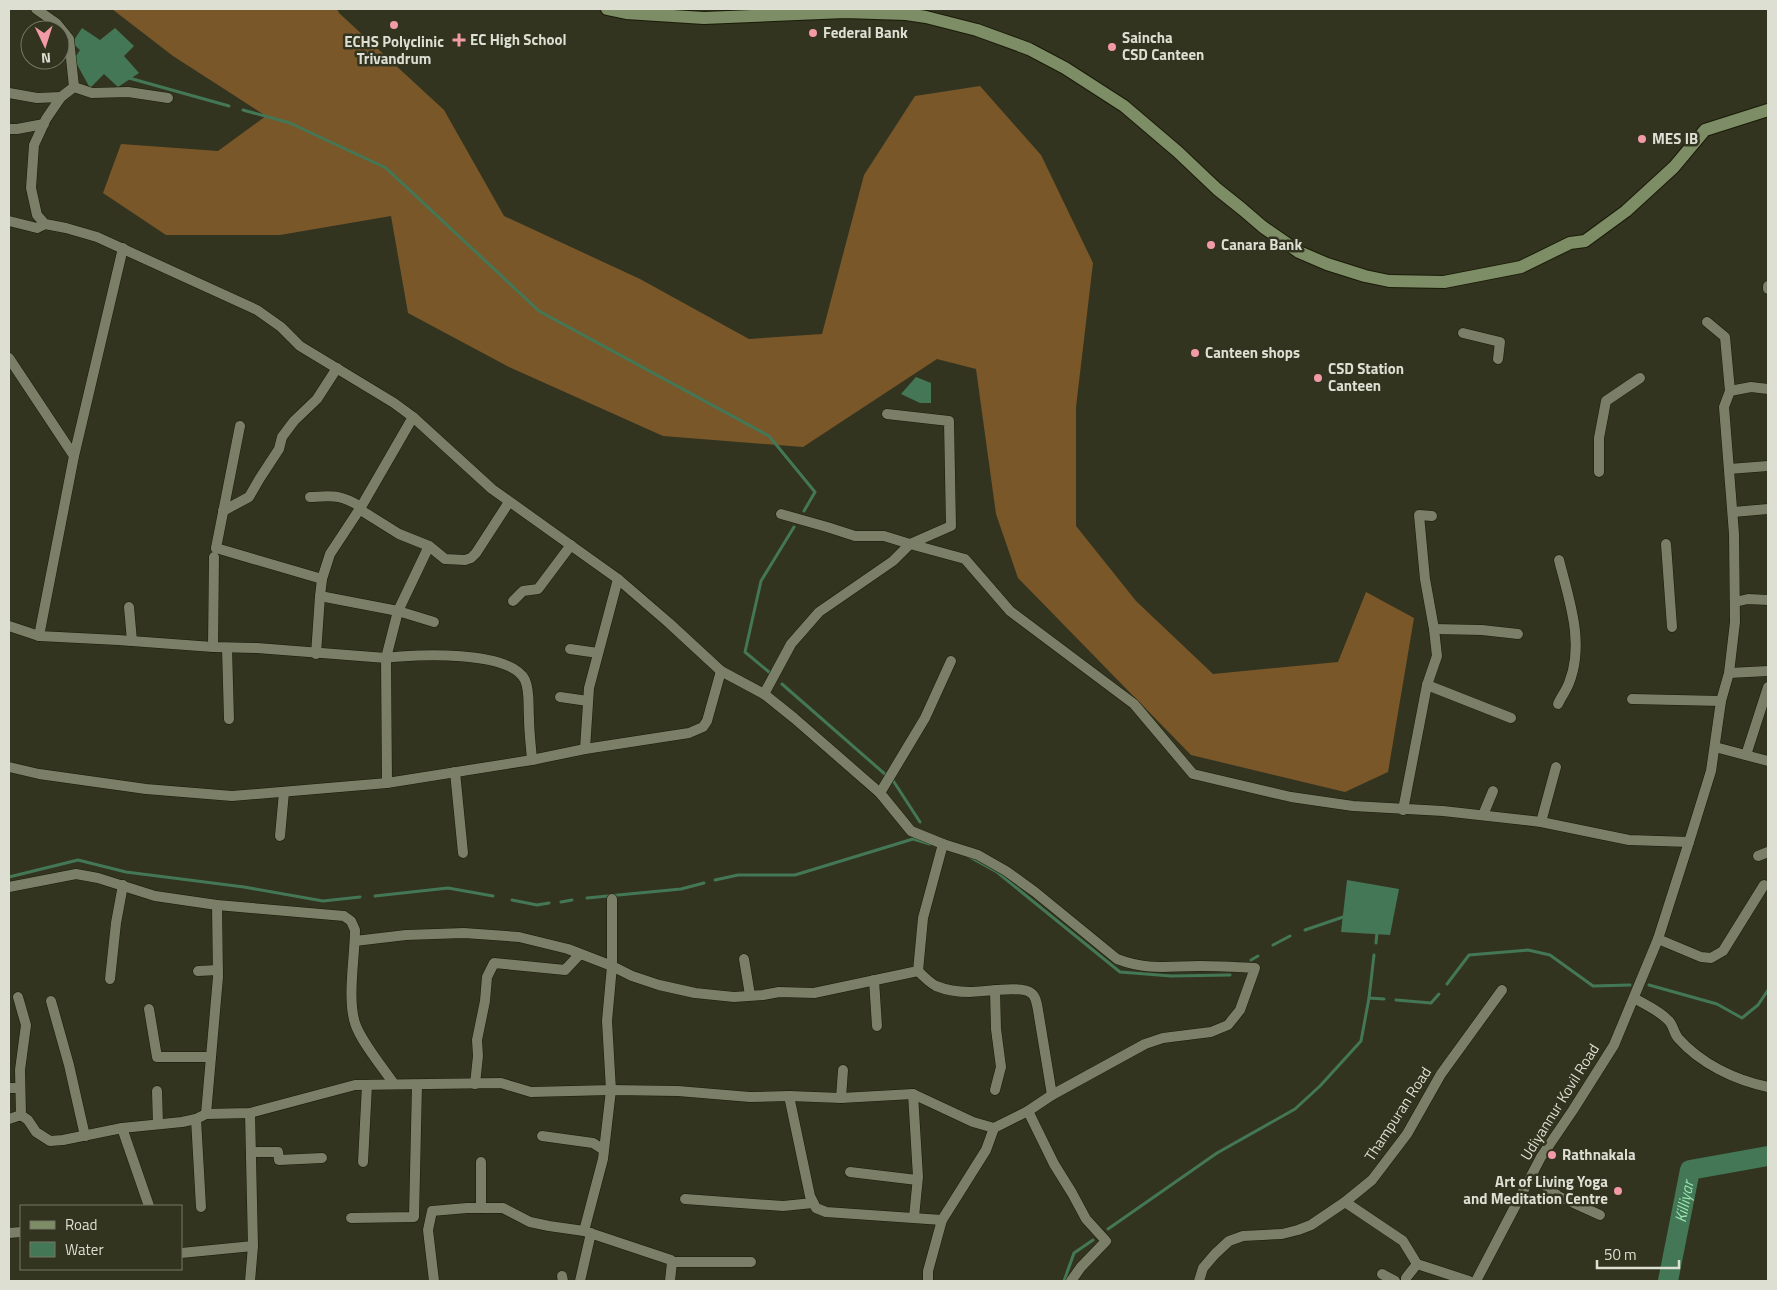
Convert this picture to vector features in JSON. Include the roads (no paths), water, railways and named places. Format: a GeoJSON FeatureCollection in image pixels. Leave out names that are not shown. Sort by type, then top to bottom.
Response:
{"type":"FeatureCollection","features":[{"type":"Feature","properties":{"kind":"main road"},"geometry":{"type":"LineString","coordinates":[[607,9],[626,13],[704,18],[845,12],[906,14],[977,30],[1029,49],[1058,64],[1124,106],[1178,152],[1217,189],[1263,227],[1299,252],[1327,264],[1365,276],[1389,281],[1444,282],[1521,267],[1570,243],[1585,241],[1626,211],[1674,167],[1705,130],[1768,110]]}},
{"type":"Feature","properties":{"kind":"street"},"geometry":{"type":"LineString","coordinates":[[36,9],[56,23],[69,39],[74,87]]}},
{"type":"Feature","properties":{"kind":"street"},"geometry":{"type":"LineString","coordinates":[[45,224],[37,215],[31,188],[34,145],[44,124],[61,97],[74,87]]}},
{"type":"Feature","properties":{"kind":"street"},"geometry":{"type":"LineString","coordinates":[[74,87],[92,92],[128,92],[168,98]]}},
{"type":"Feature","properties":{"kind":"street"},"geometry":{"type":"LineString","coordinates":[[9,93],[38,98],[61,97]]}},
{"type":"Feature","properties":{"kind":"street"},"geometry":{"type":"LineString","coordinates":[[9,129],[44,124]]}},
{"type":"Feature","properties":{"kind":"street"},"geometry":{"type":"LineString","coordinates":[[9,221],[37,228],[45,224],[97,237],[257,310],[281,327],[300,346],[394,403],[413,417],[492,489],[618,579],[721,671],[764,694],[880,792],[911,831],[978,855],[1006,870],[1117,959],[1153,968],[1199,966],[1255,968],[1240,1010],[1228,1025],[1211,1032],[1164,1038],[1144,1044],[1052,1095],[1028,1111],[994,1128],[973,1122],[913,1094],[842,1098],[750,1096],[678,1091],[531,1092],[501,1083],[355,1085],[250,1113],[206,1114],[196,1119],[122,1128],[50,1141],[36,1132],[28,1120],[21,1115]]}},
{"type":"Feature","properties":{"kind":"street"},"geometry":{"type":"LineString","coordinates":[[39,636],[74,456],[123,248]]}},
{"type":"Feature","properties":{"kind":"street","name":"Udiyannur Kovil Road"},"geometry":{"type":"LineString","coordinates":[[1476,1281],[1541,1157],[1614,1045],[1658,939],[1712,771],[1721,701],[1729,672],[1735,622],[1735,602],[1733,512],[1724,408],[1730,391],[1725,337],[1707,322]]}},
{"type":"Feature","properties":{"kind":"street"},"geometry":{"type":"LineString","coordinates":[[1463,332],[1500,342],[1498,359]]}},
{"type":"Feature","properties":{"kind":"street"},"geometry":{"type":"LineString","coordinates":[[9,358],[74,456]]}},
{"type":"Feature","properties":{"kind":"street"},"geometry":{"type":"LineString","coordinates":[[223,511],[249,497],[279,450],[282,436],[317,398],[337,368]]}},
{"type":"Feature","properties":{"kind":"street"},"geometry":{"type":"LineString","coordinates":[[1599,472],[1599,438],[1606,401],[1640,378]]}},
{"type":"Feature","properties":{"kind":"street"},"geometry":{"type":"LineString","coordinates":[[1730,391],[1751,387],[1768,389]]}},
{"type":"Feature","properties":{"kind":"street"},"geometry":{"type":"LineString","coordinates":[[764,694],[791,644],[819,612],[893,561],[910,544],[950,526],[949,421],[887,414]]}},
{"type":"Feature","properties":{"kind":"street"},"geometry":{"type":"LineString","coordinates":[[316,654],[322,579],[330,554],[360,508],[413,417]]}},
{"type":"Feature","properties":{"kind":"street"},"geometry":{"type":"LineString","coordinates":[[240,426],[216,548],[322,579]]}},
{"type":"Feature","properties":{"kind":"street"},"geometry":{"type":"LineString","coordinates":[[1729,469],[1768,466]]}},
{"type":"Feature","properties":{"kind":"street"},"geometry":{"type":"LineString","coordinates":[[310,497],[336,496],[346,498],[399,534],[429,546],[446,559],[457,561],[471,558],[509,502]]}},
{"type":"Feature","properties":{"kind":"street"},"geometry":{"type":"LineString","coordinates":[[1733,512],[1768,509]]}},
{"type":"Feature","properties":{"kind":"street"},"geometry":{"type":"LineString","coordinates":[[781,514],[855,536],[884,536],[965,558],[1010,611],[1134,704],[1193,774],[1291,797],[1353,806],[1483,815],[1541,822],[1629,840],[1689,842]]}},
{"type":"Feature","properties":{"kind":"street"},"geometry":{"type":"LineString","coordinates":[[1404,810],[1427,685],[1437,656],[1425,579],[1419,515],[1432,516]]}},
{"type":"Feature","properties":{"kind":"street"},"geometry":{"type":"LineString","coordinates":[[1666,544],[1672,627]]}},
{"type":"Feature","properties":{"kind":"street"},"geometry":{"type":"LineString","coordinates":[[387,783],[386,658],[398,611],[429,546]]}},
{"type":"Feature","properties":{"kind":"street"},"geometry":{"type":"LineString","coordinates":[[513,601],[523,591],[538,589],[570,546]]}},
{"type":"Feature","properties":{"kind":"street"},"geometry":{"type":"LineString","coordinates":[[213,647],[214,557]]}},
{"type":"Feature","properties":{"kind":"street"},"geometry":{"type":"LineString","coordinates":[[1558,704],[1569,683],[1576,650],[1574,618],[1559,560]]}},
{"type":"Feature","properties":{"kind":"street"},"geometry":{"type":"LineString","coordinates":[[585,749],[589,688],[618,579]]}},
{"type":"Feature","properties":{"kind":"street"},"geometry":{"type":"LineString","coordinates":[[320,596],[398,611],[434,622]]}},
{"type":"Feature","properties":{"kind":"street"},"geometry":{"type":"LineString","coordinates":[[1735,602],[1768,600]]}},
{"type":"Feature","properties":{"kind":"street"},"geometry":{"type":"LineString","coordinates":[[129,607],[132,641]]}},
{"type":"Feature","properties":{"kind":"street"},"geometry":{"type":"LineString","coordinates":[[9,626],[39,636],[227,648],[257,648],[386,658],[410,655],[447,655],[488,660],[508,665],[524,678],[528,691],[532,760]]}},
{"type":"Feature","properties":{"kind":"street"},"geometry":{"type":"LineString","coordinates":[[1434,629],[1482,630],[1518,634]]}},
{"type":"Feature","properties":{"kind":"street"},"geometry":{"type":"LineString","coordinates":[[227,648],[229,719]]}},
{"type":"Feature","properties":{"kind":"street"},"geometry":{"type":"LineString","coordinates":[[570,649],[598,653]]}},
{"type":"Feature","properties":{"kind":"street"},"geometry":{"type":"LineString","coordinates":[[880,792],[925,718],[951,661]]}},
{"type":"Feature","properties":{"kind":"street"},"geometry":{"type":"LineString","coordinates":[[9,767],[39,774],[146,789],[232,796],[387,783],[689,733],[702,727],[707,722],[721,671]]}},
{"type":"Feature","properties":{"kind":"street"},"geometry":{"type":"LineString","coordinates":[[1729,672],[1768,671]]}},
{"type":"Feature","properties":{"kind":"street"},"geometry":{"type":"LineString","coordinates":[[1427,685],[1511,718]]}},
{"type":"Feature","properties":{"kind":"street"},"geometry":{"type":"LineString","coordinates":[[1746,755],[1768,687]]}},
{"type":"Feature","properties":{"kind":"street"},"geometry":{"type":"LineString","coordinates":[[560,697],[588,701]]}},
{"type":"Feature","properties":{"kind":"street"},"geometry":{"type":"LineString","coordinates":[[1632,699],[1721,701]]}},
{"type":"Feature","properties":{"kind":"street"},"geometry":{"type":"LineString","coordinates":[[1715,747],[1768,761]]}},
{"type":"Feature","properties":{"kind":"street"},"geometry":{"type":"LineString","coordinates":[[1541,822],[1556,767]]}},
{"type":"Feature","properties":{"kind":"street"},"geometry":{"type":"LineString","coordinates":[[455,772],[463,853]]}},
{"type":"Feature","properties":{"kind":"street"},"geometry":{"type":"LineString","coordinates":[[1483,815],[1493,791]]}},
{"type":"Feature","properties":{"kind":"street"},"geometry":{"type":"LineString","coordinates":[[280,836],[284,792]]}},
{"type":"Feature","properties":{"kind":"street"},"geometry":{"type":"LineString","coordinates":[[918,972],[923,918],[943,844]]}},
{"type":"Feature","properties":{"kind":"street"},"geometry":{"type":"LineString","coordinates":[[1758,856],[1768,852]]}},
{"type":"Feature","properties":{"kind":"street"},"geometry":{"type":"LineString","coordinates":[[9,887],[76,874],[123,885],[155,896],[217,905],[344,916],[351,921],[355,930],[352,1005],[355,1023],[369,1048],[394,1084]]}},
{"type":"Feature","properties":{"kind":"street"},"geometry":{"type":"LineString","coordinates":[[110,979],[116,923],[123,885]]}},
{"type":"Feature","properties":{"kind":"street"},"geometry":{"type":"LineString","coordinates":[[1658,939],[1701,957],[1711,958],[1723,951],[1764,885]]}},
{"type":"Feature","properties":{"kind":"street"},"geometry":{"type":"LineString","coordinates":[[580,1281],[587,1232],[604,1150],[611,1090],[607,1021],[612,966],[612,899]]}},
{"type":"Feature","properties":{"kind":"street"},"geometry":{"type":"LineString","coordinates":[[206,1114],[218,970],[217,905]]}},
{"type":"Feature","properties":{"kind":"street"},"geometry":{"type":"LineString","coordinates":[[355,941],[406,935],[464,934],[519,937],[568,949],[632,976],[659,985],[734,997],[778,992],[814,993],[918,972],[934,985],[968,992],[1024,990],[1032,993],[1036,999],[1052,1095]]}},
{"type":"Feature","properties":{"kind":"street"},"geometry":{"type":"LineString","coordinates":[[475,1084],[478,1056],[477,1040],[485,1001],[487,977],[494,964],[565,970],[580,954]]}},
{"type":"Feature","properties":{"kind":"street"},"geometry":{"type":"LineString","coordinates":[[744,959],[750,995]]}},
{"type":"Feature","properties":{"kind":"street"},"geometry":{"type":"LineString","coordinates":[[198,971],[218,970]]}},
{"type":"Feature","properties":{"kind":"street"},"geometry":{"type":"LineString","coordinates":[[874,980],[877,1026]]}},
{"type":"Feature","properties":{"kind":"street"},"geometry":{"type":"LineString","coordinates":[[994,990],[996,1029],[1001,1067],[995,1090]]}},
{"type":"Feature","properties":{"kind":"street","name":"Thampuran Road"},"geometry":{"type":"LineString","coordinates":[[1200,1281],[1203,1268],[1214,1254],[1229,1241],[1243,1236],[1282,1234],[1311,1225],[1345,1202],[1372,1180],[1419,1115],[1441,1074],[1502,990]]}},
{"type":"Feature","properties":{"kind":"street"},"geometry":{"type":"LineString","coordinates":[[18,997],[26,1025],[20,1070],[21,1115]]}},
{"type":"Feature","properties":{"kind":"street"},"geometry":{"type":"LineString","coordinates":[[1634,998],[1671,1022],[1678,1037],[1698,1057],[1730,1075],[1768,1087]]}},
{"type":"Feature","properties":{"kind":"street"},"geometry":{"type":"LineString","coordinates":[[51,1001],[70,1065],[85,1136]]}},
{"type":"Feature","properties":{"kind":"street"},"geometry":{"type":"LineString","coordinates":[[150,1009],[156,1057],[211,1057]]}},
{"type":"Feature","properties":{"kind":"street"},"geometry":{"type":"LineString","coordinates":[[842,1098],[843,1070]]}},
{"type":"Feature","properties":{"kind":"street"},"geometry":{"type":"LineString","coordinates":[[363,1162],[367,1085]]}},
{"type":"Feature","properties":{"kind":"street"},"geometry":{"type":"LineString","coordinates":[[351,1218],[414,1216],[417,1085]]}},
{"type":"Feature","properties":{"kind":"street"},"geometry":{"type":"LineString","coordinates":[[9,1088],[20,1088]]}},
{"type":"Feature","properties":{"kind":"street"},"geometry":{"type":"LineString","coordinates":[[157,1091],[158,1124]]}},
{"type":"Feature","properties":{"kind":"street"},"geometry":{"type":"LineString","coordinates":[[913,1094],[917,1180],[914,1217]]}},
{"type":"Feature","properties":{"kind":"street"},"geometry":{"type":"LineString","coordinates":[[789,1096],[810,1196],[816,1208],[826,1212],[942,1220]]}},
{"type":"Feature","properties":{"kind":"street"},"geometry":{"type":"LineString","coordinates":[[1028,1111],[1054,1164],[1086,1219],[1106,1241],[1081,1267],[1071,1281]]}},
{"type":"Feature","properties":{"kind":"street"},"geometry":{"type":"LineString","coordinates":[[250,1113],[253,1246],[250,1281]]}},
{"type":"Feature","properties":{"kind":"street"},"geometry":{"type":"LineString","coordinates":[[9,1119],[21,1115]]}},
{"type":"Feature","properties":{"kind":"street"},"geometry":{"type":"LineString","coordinates":[[196,1119],[201,1207]]}},
{"type":"Feature","properties":{"kind":"street"},"geometry":{"type":"LineString","coordinates":[[122,1128],[149,1205]]}},
{"type":"Feature","properties":{"kind":"street"},"geometry":{"type":"LineString","coordinates":[[928,1281],[928,1271],[942,1220],[986,1150],[994,1128]]}},
{"type":"Feature","properties":{"kind":"street"},"geometry":{"type":"LineString","coordinates":[[542,1136],[593,1143],[604,1150]]}},
{"type":"Feature","properties":{"kind":"street"},"geometry":{"type":"LineString","coordinates":[[251,1152],[278,1152],[279,1160],[322,1158]]}},
{"type":"Feature","properties":{"kind":"street"},"geometry":{"type":"LineString","coordinates":[[481,1162],[481,1208]]}},
{"type":"Feature","properties":{"kind":"street"},"geometry":{"type":"LineString","coordinates":[[850,1172],[917,1180]]}},
{"type":"Feature","properties":{"kind":"street"},"geometry":{"type":"LineString","coordinates":[[1532,1175],[1558,1196],[1600,1215]]}},
{"type":"Feature","properties":{"kind":"street"},"geometry":{"type":"LineString","coordinates":[[686,1199],[783,1206],[813,1203]]}},
{"type":"Feature","properties":{"kind":"street"},"geometry":{"type":"LineString","coordinates":[[1345,1202],[1404,1241],[1417,1264],[1469,1281]]}},
{"type":"Feature","properties":{"kind":"street"},"geometry":{"type":"LineString","coordinates":[[434,1281],[428,1230],[432,1211],[481,1208],[503,1208],[530,1222],[587,1232],[653,1253],[672,1262],[751,1262]]}},
{"type":"Feature","properties":{"kind":"street"},"geometry":{"type":"LineString","coordinates":[[182,1253],[253,1246]]}},
{"type":"Feature","properties":{"kind":"street"},"geometry":{"type":"LineString","coordinates":[[670,1281],[672,1262]]}},
{"type":"Feature","properties":{"kind":"street"},"geometry":{"type":"LineString","coordinates":[[1406,1281],[1406,1278],[1417,1264]]}},
{"type":"Feature","properties":{"kind":"street"},"geometry":{"type":"LineString","coordinates":[[1382,1274],[1395,1281]]}},
{"type":"Feature","properties":{"kind":"water"},"geometry":{"type":"Polygon","coordinates":[[[82,28],[100,40],[115,28],[134,46],[124,56],[139,73],[118,87],[104,74],[90,88],[74,59],[80,50],[72,43],[82,28]]]}},
{"type":"Feature","properties":{"kind":"water"},"geometry":{"type":"Polygon","coordinates":[[[916,377],[931,383],[931,403],[920,403],[901,394],[916,377]]]}},
{"type":"Feature","properties":{"kind":"water"},"geometry":{"type":"Polygon","coordinates":[[[1347,880],[1399,889],[1390,935],[1341,932],[1347,880]]]}},
{"type":"Feature","properties":{"kind":"waterway"},"geometry":{"type":"LineString","coordinates":[[129,78],[229,106]]}},
{"type":"Feature","properties":{"kind":"waterway"},"geometry":{"type":"LineString","coordinates":[[243,110],[290,123],[386,168],[539,311],[769,436],[815,492],[804,511]]}},
{"type":"Feature","properties":{"kind":"waterway"},"geometry":{"type":"LineString","coordinates":[[769,672],[745,652],[761,581],[794,527]]}},
{"type":"Feature","properties":{"kind":"waterway"},"geometry":{"type":"LineString","coordinates":[[782,684],[894,782],[920,822]]}},
{"type":"Feature","properties":{"kind":"waterway"},"geometry":{"type":"LineString","coordinates":[[715,880],[738,875],[795,875],[913,839],[930,844]]}},
{"type":"Feature","properties":{"kind":"waterway"},"geometry":{"type":"LineString","coordinates":[[968,856],[997,872],[1120,972],[1171,976],[1230,975]]}},
{"type":"Feature","properties":{"kind":"waterway"},"geometry":{"type":"LineString","coordinates":[[9,877],[78,860],[126,872],[244,887],[323,901],[360,897]]}},
{"type":"Feature","properties":{"kind":"waterway"},"geometry":{"type":"LineString","coordinates":[[587,898],[681,889],[704,883]]}},
{"type":"Feature","properties":{"kind":"waterway"},"geometry":{"type":"LineString","coordinates":[[375,896],[448,888],[493,896]]}},
{"type":"Feature","properties":{"kind":"waterway"},"geometry":{"type":"LineString","coordinates":[[512,900],[537,905],[549,903]]}},
{"type":"Feature","properties":{"kind":"waterway"},"geometry":{"type":"LineString","coordinates":[[561,902],[572,900]]}},
{"type":"Feature","properties":{"kind":"waterway"},"geometry":{"type":"LineString","coordinates":[[1305,930],[1346,916]]}},
{"type":"Feature","properties":{"kind":"waterway"},"geometry":{"type":"LineString","coordinates":[[1376,943],[1377,932]]}},
{"type":"Feature","properties":{"kind":"waterway"},"geometry":{"type":"LineString","coordinates":[[1273,945],[1290,936]]}},
{"type":"Feature","properties":{"kind":"waterway"},"geometry":{"type":"LineString","coordinates":[[1447,984],[1469,955],[1528,950],[1550,955],[1593,986],[1630,985]]}},
{"type":"Feature","properties":{"kind":"waterway"},"geometry":{"type":"LineString","coordinates":[[1369,998],[1374,955]]}},
{"type":"Feature","properties":{"kind":"waterway"},"geometry":{"type":"LineString","coordinates":[[1251,960],[1258,956]]}},
{"type":"Feature","properties":{"kind":"waterway"},"geometry":{"type":"LineString","coordinates":[[1649,985],[1717,1004],[1742,1018],[1758,1005],[1768,990]]}},
{"type":"Feature","properties":{"kind":"waterway"},"geometry":{"type":"LineString","coordinates":[[1396,1000],[1431,1003],[1439,994]]}},
{"type":"Feature","properties":{"kind":"waterway"},"geometry":{"type":"LineString","coordinates":[[1108,1229],[1217,1153],[1295,1109],[1320,1086],[1361,1041],[1369,998],[1384,999]]}},
{"type":"Feature","properties":{"kind":"waterway","name":"Killiyar"},"geometry":{"type":"LineString","coordinates":[[1668,1281],[1690,1170],[1768,1156]]}},
{"type":"Feature","properties":{"kind":"waterway"},"geometry":{"type":"LineString","coordinates":[[1064,1281],[1074,1253],[1093,1240]]}},
{"type":"Feature","properties":{"kind":"place","name":"ECHS Polyclinic Trivandrum"},"geometry":{"type":"Point","coordinates":[394,25]}},
{"type":"Feature","properties":{"kind":"place","name":"Federal Bank"},"geometry":{"type":"Point","coordinates":[813,33]}},
{"type":"Feature","properties":{"kind":"place","name":"EC High School"},"geometry":{"type":"Point","coordinates":[459,40]}},
{"type":"Feature","properties":{"kind":"place","name":"Saincha CSD Canteen"},"geometry":{"type":"Point","coordinates":[1112,47]}},
{"type":"Feature","properties":{"kind":"place","name":"MES IB"},"geometry":{"type":"Point","coordinates":[1642,139]}},
{"type":"Feature","properties":{"kind":"place","name":"Canara Bank"},"geometry":{"type":"Point","coordinates":[1211,245]}},
{"type":"Feature","properties":{"kind":"place","name":"Canteen shops"},"geometry":{"type":"Point","coordinates":[1195,353]}},
{"type":"Feature","properties":{"kind":"place","name":"CSD Station Canteen"},"geometry":{"type":"Point","coordinates":[1318,378]}},
{"type":"Feature","properties":{"kind":"place","name":"Rathnakala"},"geometry":{"type":"Point","coordinates":[1552,1155]}},
{"type":"Feature","properties":{"kind":"place","name":"Art of Living Yoga and Meditation Centre"},"geometry":{"type":"Point","coordinates":[1618,1191]}}]}
